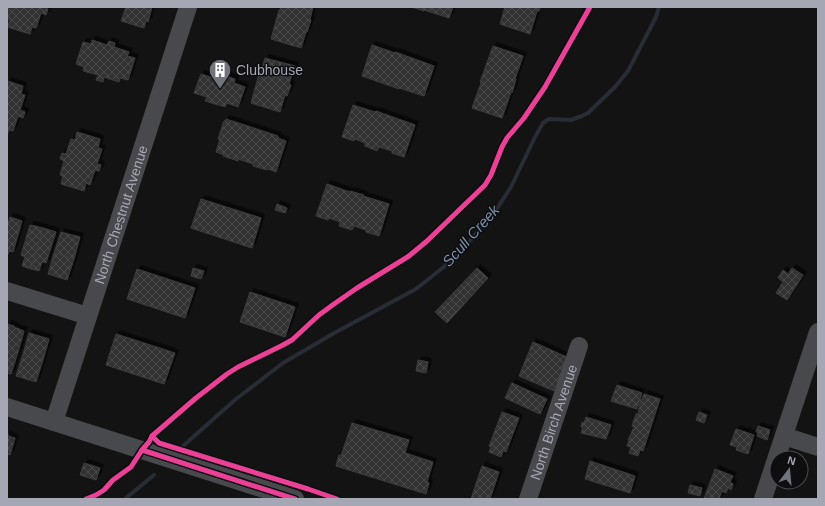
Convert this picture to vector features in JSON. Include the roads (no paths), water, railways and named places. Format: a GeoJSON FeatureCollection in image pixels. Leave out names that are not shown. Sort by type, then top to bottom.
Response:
{"type":"FeatureCollection","features":[{"type":"Feature","properties":{"kind":"street","name":"North Chestnut Avenue"},"geometry":{"type":"LineString","coordinates":[[54,422],[188,7]]}},
{"type":"Feature","properties":{"kind":"street"},"geometry":{"type":"LineString","coordinates":[[7,291],[88,316]]}},
{"type":"Feature","properties":{"kind":"street"},"geometry":{"type":"LineString","coordinates":[[763,499],[818,332]]}},
{"type":"Feature","properties":{"kind":"street","name":"North Birch Avenue"},"geometry":{"type":"LineString","coordinates":[[528,499],[579,346]]}},
{"type":"Feature","properties":{"kind":"street"},"geometry":{"type":"LineString","coordinates":[[7,407],[295,499]]}},
{"type":"Feature","properties":{"kind":"street"},"geometry":{"type":"LineString","coordinates":[[784,436],[818,447]]}},
{"type":"Feature","properties":{"kind":"waterway","name":"Scull Creek"},"geometry":{"type":"LineString","coordinates":[[183,446],[236,399],[283,363],[336,332],[416,289],[455,258],[494,213],[511,187],[543,123],[549,119],[571,120],[582,116],[588,113],[615,87],[628,71],[656,17],[659,7]]}},
{"type":"Feature","properties":{"kind":"waterway","name":"Scull Creek"},"geometry":{"type":"LineString","coordinates":[[125,499],[154,475]]}},
{"type":"Feature","properties":{"kind":"place","name":"Clubhouse"},"geometry":{"type":"Point","coordinates":[220,90]}}]}
